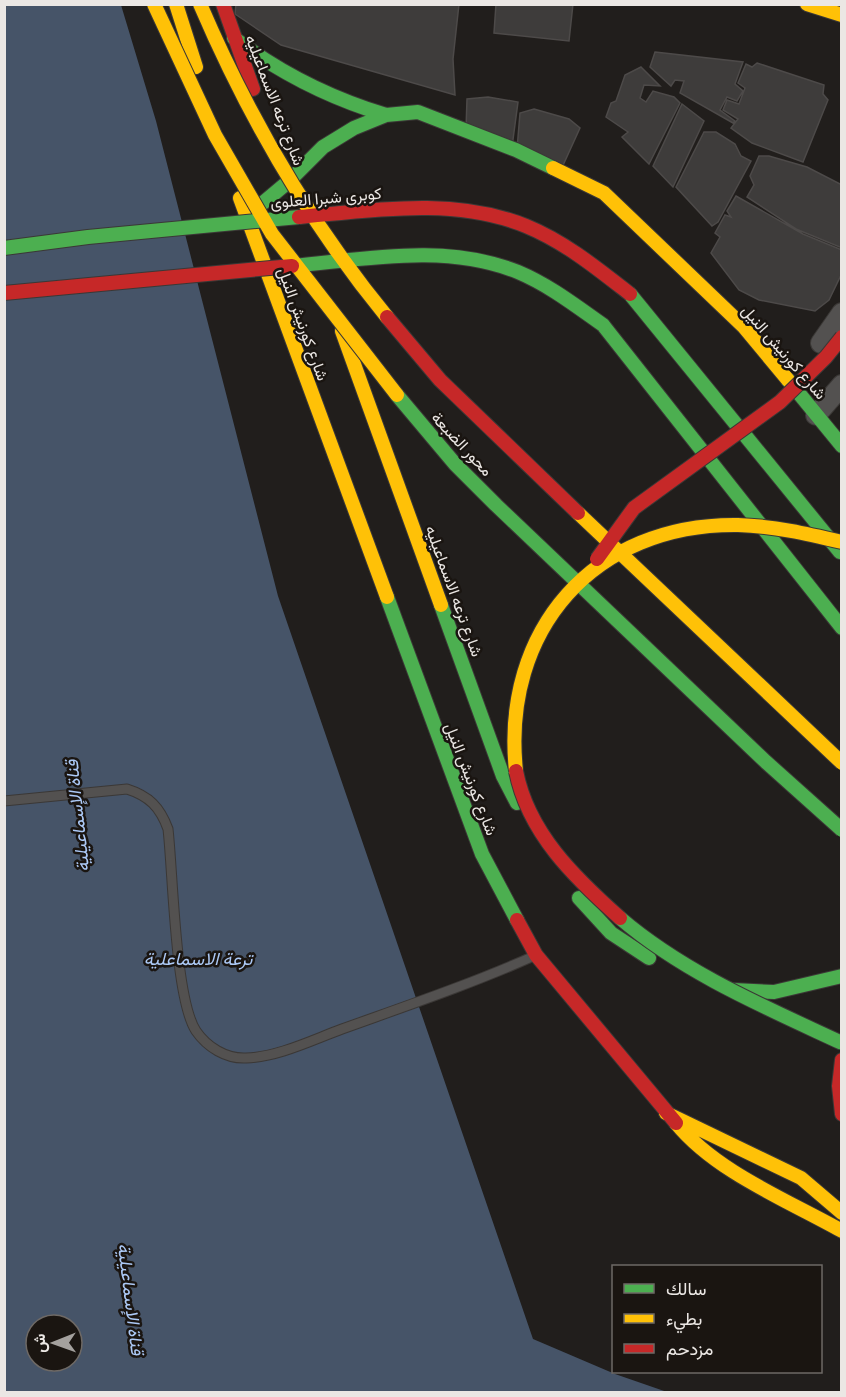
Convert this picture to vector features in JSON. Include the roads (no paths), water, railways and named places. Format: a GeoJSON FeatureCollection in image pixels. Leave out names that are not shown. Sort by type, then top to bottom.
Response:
{"type":"FeatureCollection","features":[{"type":"Feature","properties":{"kind":"main road","name":"محور الضبعة"},"geometry":{"type":"LineString","coordinates":[[154,4],[215,135],[272,234],[413,416],[455,464],[496,505],[766,762],[842,830]]}},
{"type":"Feature","properties":{"kind":"main road","name":"شارع كورنيش النيل"},"geometry":{"type":"LineString","coordinates":[[176,4],[246,217],[482,854],[536,956],[689,1139],[718,1162],[842,1231]]}},
{"type":"Feature","properties":{"kind":"main road","name":"محور الضبعة"},"geometry":{"type":"LineString","coordinates":[[200,4],[228,71],[324,237],[415,352],[581,517],[842,763]]}},
{"type":"Feature","properties":{"kind":"main road","name":"شارع ترعه الاسماعيليه"},"geometry":{"type":"LineString","coordinates":[[223,4],[304,227]]}},
{"type":"Feature","properties":{"kind":"main road"},"geometry":{"type":"LineString","coordinates":[[807,4],[842,15]]}},
{"type":"Feature","properties":{"kind":"main road"},"geometry":{"type":"LineString","coordinates":[[234,38],[280,72],[305,86],[358,107],[386,115]]}},
{"type":"Feature","properties":{"kind":"main road","name":"شارع كورنيش النيل"},"geometry":{"type":"LineString","coordinates":[[246,217],[288,182],[323,147],[354,128],[386,115],[418,112],[516,150],[604,193],[744,327],[842,446]]}},
{"type":"Feature","properties":{"kind":"main road","name":"كوبرى شبرا العلوى"},"geometry":{"type":"LineString","coordinates":[[4,248],[88,237],[392,208],[432,209],[491,215],[536,231],[579,254],[630,294],[842,553]]}},
{"type":"Feature","properties":{"kind":"main road","name":"شارع ترعه الاسماعيليه"},"geometry":{"type":"LineString","coordinates":[[312,249],[503,776],[533,834],[570,888],[611,933],[663,967],[718,987],[745,993],[785,991],[842,976]]}},
{"type":"Feature","properties":{"kind":"main road"},"geometry":{"type":"LineString","coordinates":[[4,293],[424,254],[454,255],[506,266],[549,287],[603,325],[842,627]]}},
{"type":"Feature","properties":{"kind":"main road"},"geometry":{"type":"LineString","coordinates":[[842,337],[826,357],[780,402],[634,508],[615,530],[591,568],[557,603],[538,632],[522,671],[513,725],[519,782],[528,811],[551,845],[594,896],[650,940],[730,991],[842,1043]]}},
{"type":"Feature","properties":{"kind":"main road"},"geometry":{"type":"LineString","coordinates":[[591,568],[656,536],[685,528],[719,525],[777,527],[813,533],[842,542]]}},
{"type":"Feature","properties":{"kind":"main road"},"geometry":{"type":"LineString","coordinates":[[842,1060],[839,1086],[842,1114]]}},
{"type":"Feature","properties":{"kind":"main road"},"geometry":{"type":"LineString","coordinates":[[666,1113],[801,1178],[842,1213]]}},
{"type":"Feature","properties":{"kind":"street"},"geometry":{"type":"LineString","coordinates":[[790,383],[842,313]]}},
{"type":"Feature","properties":{"kind":"street"},"geometry":{"type":"LineString","coordinates":[[816,415],[842,385]]}},
{"type":"Feature","properties":{"kind":"lane"},"geometry":{"type":"LineString","coordinates":[[4,801],[127,789],[154,802],[163,814],[168,828],[183,982],[195,1029],[208,1045],[225,1055],[245,1058],[297,1045],[433,997],[536,956]]}},
{"type":"Feature","properties":{"kind":"water","name":"ترعة الاسماعلية"},"geometry":{"type":"Polygon","coordinates":[[[5,5],[121,5],[156,121],[278,596],[533,1339],[615,1374],[667,1392],[5,1392],[5,5]]]}},
{"type":"Feature","properties":{"kind":"water label","name":"قناة الإسماعيلية"},"geometry":{"type":"Point","coordinates":[77,816]}},
{"type":"Feature","properties":{"kind":"water label","name":"قناة الإسماعيلية"},"geometry":{"type":"Point","coordinates":[131,1299]}}]}
